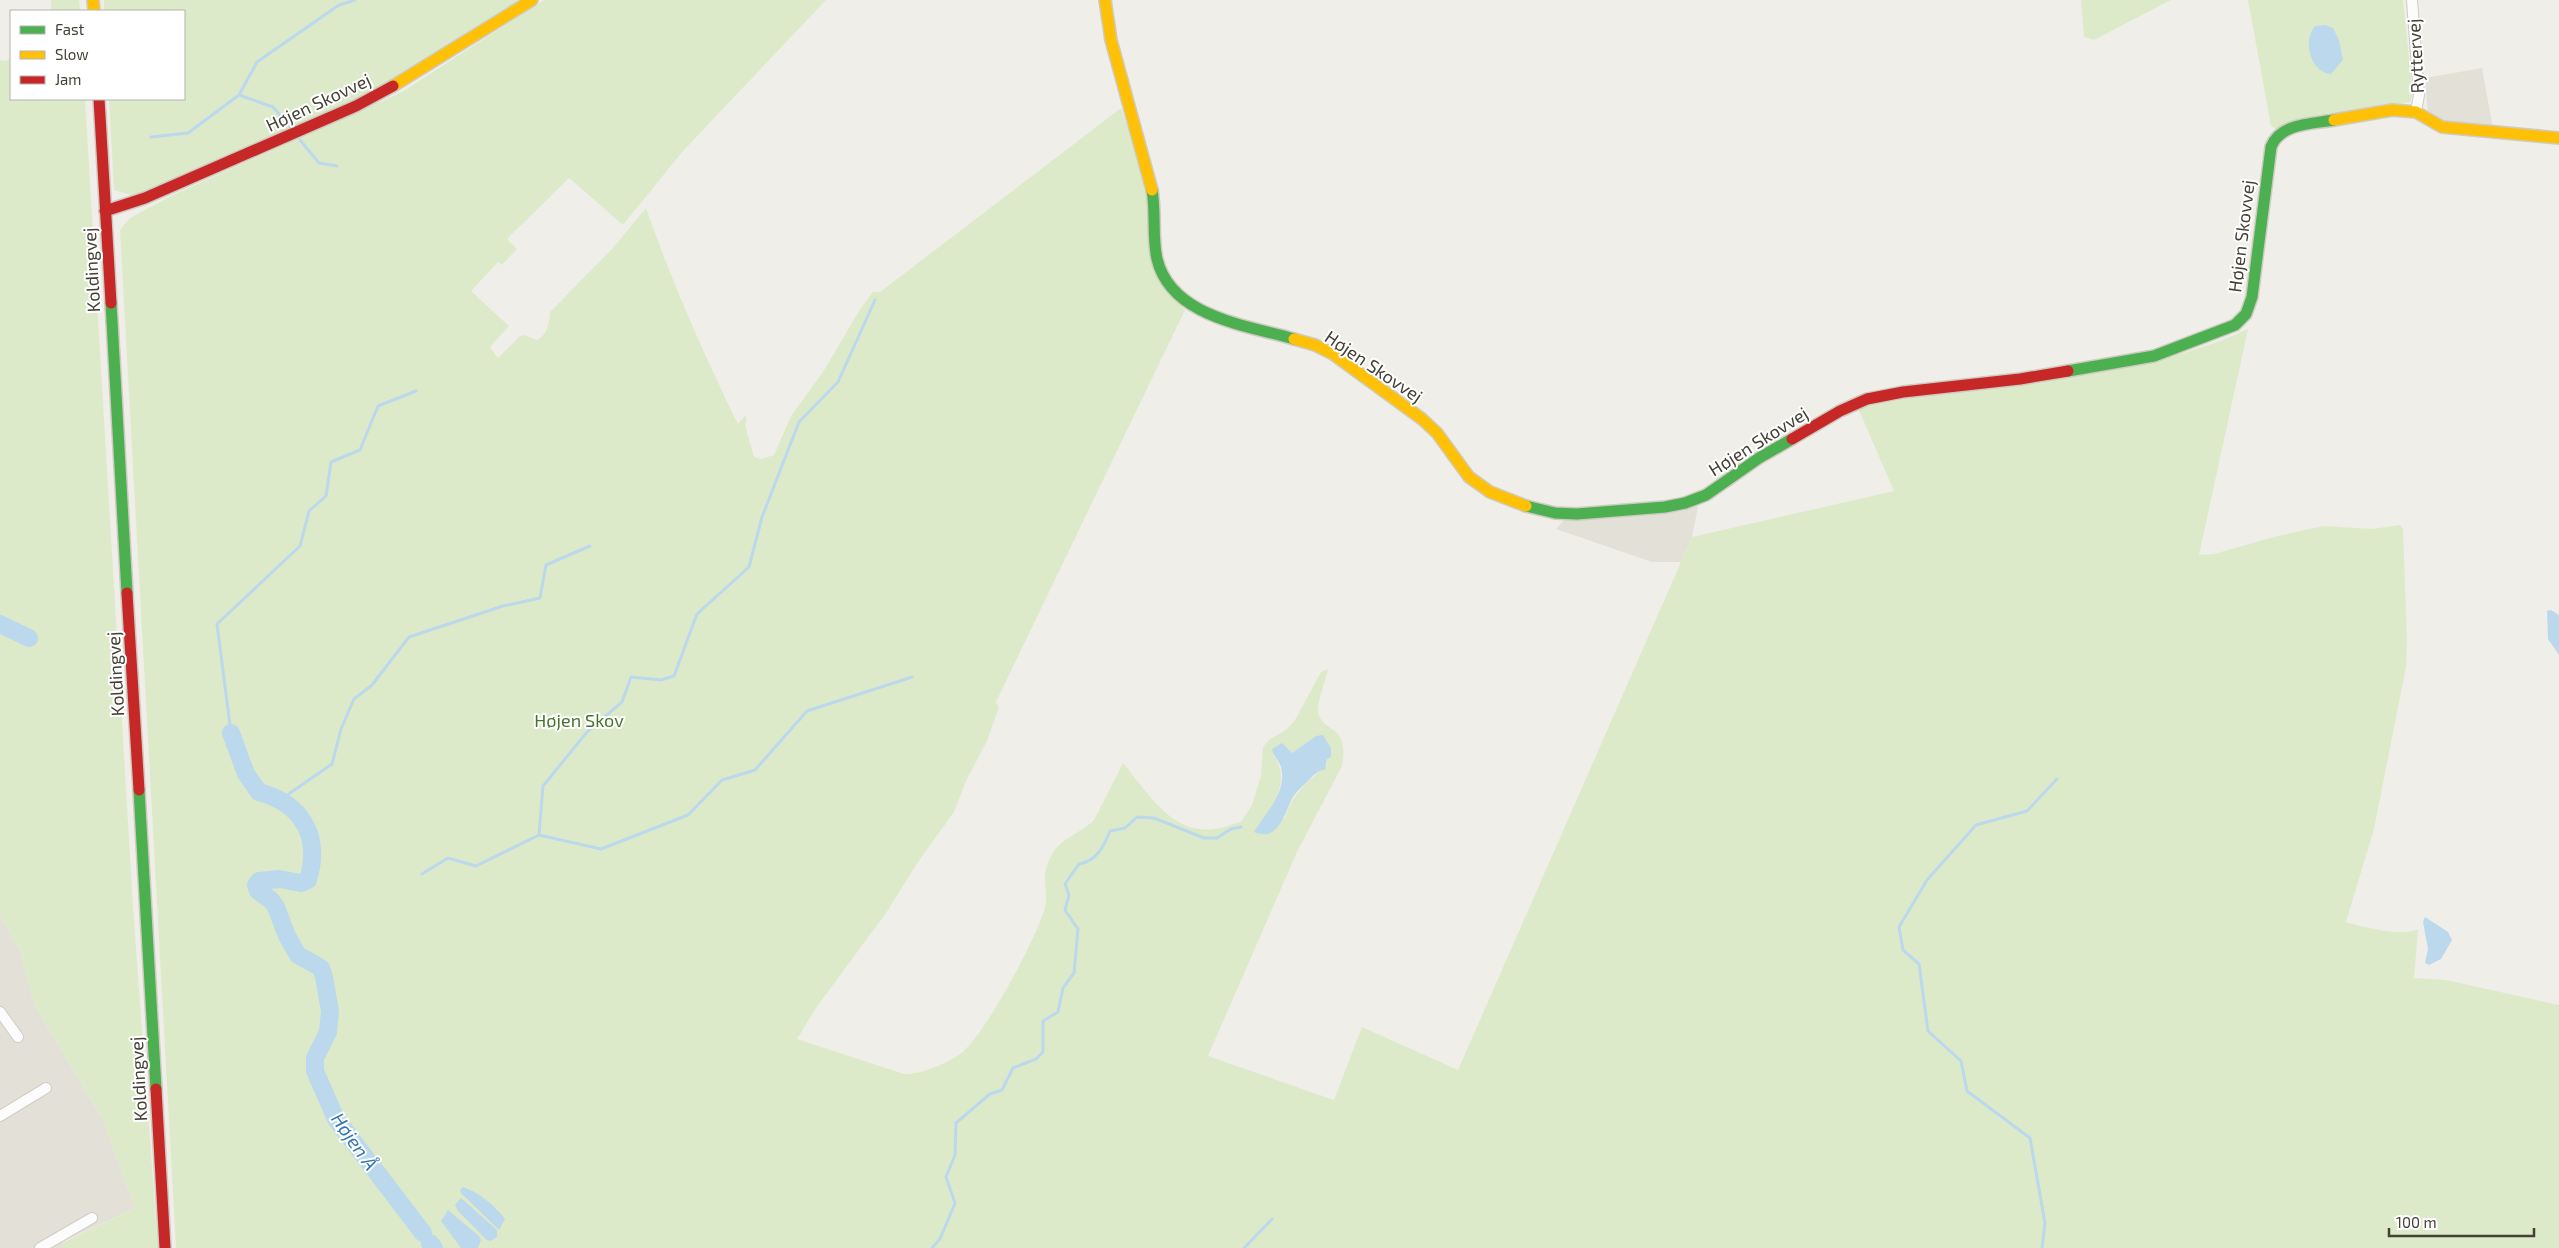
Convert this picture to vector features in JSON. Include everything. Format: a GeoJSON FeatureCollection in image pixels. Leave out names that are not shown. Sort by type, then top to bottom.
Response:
{"type":"FeatureCollection","features":[{"type":"Feature","properties":{"kind":"street","name":"Højen Skovvej"},"geometry":{"type":"LineString","coordinates":[[105,211],[145,198],[356,106],[399,83],[532,0]]}},
{"type":"Feature","properties":{"kind":"street","name":"Højen Skovvej"},"geometry":{"type":"LineString","coordinates":[[1105,0],[1111,40],[1149,173],[1154,201],[1157,258],[1164,277],[1175,292],[1206,314],[1315,345],[1333,354],[1422,419],[1437,433],[1469,477],[1490,492],[1524,506],[1555,513],[1577,514],[1665,507],[1706,495],[1758,458],[1840,411],[1867,399],[1903,392],[2020,379],[2154,356],[2235,325],[2246,314],[2252,297],[2270,147],[2275,137],[2293,127],[2392,110],[2416,112],[2442,127],[2559,138]]}},
{"type":"Feature","properties":{"kind":"street","name":"Ryttervej"},"geometry":{"type":"LineString","coordinates":[[2412,0],[2419,95],[2416,112]]}},
{"type":"Feature","properties":{"kind":"street","name":"Koldingvej"},"geometry":{"type":"LineString","coordinates":[[99,100],[165,1248]]}},
{"type":"Feature","properties":{"kind":"street"},"geometry":{"type":"LineString","coordinates":[[0,1012],[18,1037]]}},
{"type":"Feature","properties":{"kind":"street"},"geometry":{"type":"LineString","coordinates":[[0,1116],[46,1088]]}},
{"type":"Feature","properties":{"kind":"street"},"geometry":{"type":"LineString","coordinates":[[40,1248],[92,1218]]}},
{"type":"Feature","properties":{"kind":"shaded area"},"geometry":{"type":"Polygon","coordinates":[[[2482,68],[2493,129],[2441,122],[2428,115],[2425,78],[2482,68]]]}},
{"type":"Feature","properties":{"kind":"shaded area"},"geometry":{"type":"Polygon","coordinates":[[[1693,505],[1698,507],[1692,537],[1681,562],[1652,562],[1556,529],[1566,518],[1693,505]]]}},
{"type":"Feature","properties":{"kind":"shaded area"},"geometry":{"type":"Polygon","coordinates":[[[0,916],[20,950],[34,1004],[103,1120],[135,1208],[62,1242],[64,1248],[0,1248],[0,916]]]}},
{"type":"Feature","properties":{"kind":"green space"},"geometry":{"type":"Polygon","coordinates":[[[51,0],[79,0],[80,10],[51,10],[51,0]]]}},
{"type":"Feature","properties":{"kind":"green space"},"geometry":{"type":"Polygon","coordinates":[[[104,0],[522,0],[391,80],[349,102],[134,196],[114,190],[109,100],[185,100],[185,10],[104,10],[104,0]]]}},
{"type":"Feature","properties":{"kind":"green space","name":"Højen Skov"},"geometry":{"type":"Polygon","coordinates":[[[544,0],[826,0],[683,151],[623,225],[569,178],[507,239],[517,249],[502,265],[498,262],[471,291],[509,326],[490,347],[498,358],[520,336],[524,335],[537,340],[546,332],[550,312],[612,249],[646,208],[677,290],[713,371],[738,424],[745,416],[747,419],[745,425],[754,457],[761,459],[774,455],[791,416],[823,372],[859,311],[873,292],[880,292],[1121,108],[1139,159],[1146,191],[1150,242],[1161,285],[1185,310],[996,702],[999,707],[987,741],[966,781],[954,812],[918,862],[886,913],[816,1008],[797,1039],[904,1074],[941,1065],[955,1057],[970,1044],[982,1029],[1008,987],[1039,925],[1046,904],[1045,872],[1051,856],[1065,840],[1094,820],[1123,763],[1161,809],[1185,825],[1199,829],[1214,829],[1241,822],[1252,805],[1261,776],[1263,747],[1270,739],[1286,730],[1295,720],[1321,672],[1328,669],[1318,712],[1325,724],[1339,735],[1343,752],[1342,766],[1297,852],[1208,1056],[1334,1100],[1362,1027],[1458,1070],[1692,537],[1894,491],[1858,408],[1871,403],[2145,363],[2196,349],[2248,329],[2199,555],[2214,554],[2277,536],[2324,526],[2372,529],[2400,525],[2403,529],[2407,641],[2406,667],[2374,829],[2346,922],[2393,932],[2418,929],[2414,978],[2446,980],[2559,1005],[2559,1248],[176,1248],[120,230],[130,218],[173,195],[402,92],[544,0]],[[1316,736],[1292,753],[1273,754],[1281,772],[1281,781],[1276,799],[1259,824],[1285,818],[1297,794],[1327,764],[1327,759],[1316,736]]]}},
{"type":"Feature","properties":{"kind":"green space"},"geometry":{"type":"Polygon","coordinates":[[[2081,0],[2171,0],[2094,40],[2084,37],[2081,0]]]}},
{"type":"Feature","properties":{"kind":"green space"},"geometry":{"type":"Polygon","coordinates":[[[2248,0],[2403,0],[2413,95],[2410,102],[2279,130],[2271,126],[2248,0]]]}},
{"type":"Feature","properties":{"kind":"green space"},"geometry":{"type":"Polygon","coordinates":[[[10,59],[10,100],[85,100],[133,907],[158,1248],[64,1248],[62,1243],[135,1208],[103,1120],[34,1004],[20,950],[0,916],[0,60],[6,61],[10,59]]]}},
{"type":"Feature","properties":{"kind":"water"},"geometry":{"type":"Polygon","coordinates":[[[2325,25],[2333,28],[2339,40],[2343,60],[2331,74],[2318,68],[2314,63],[2309,48],[2309,40],[2315,26],[2325,25]]]}},
{"type":"Feature","properties":{"kind":"water"},"geometry":{"type":"Polygon","coordinates":[[[2551,610],[2559,615],[2559,655],[2548,639],[2547,611],[2551,610]]]}},
{"type":"Feature","properties":{"kind":"water"},"geometry":{"type":"Polygon","coordinates":[[[1323,735],[1331,748],[1331,757],[1327,759],[1325,770],[1314,775],[1297,792],[1274,831],[1262,834],[1254,832],[1274,802],[1281,785],[1281,767],[1272,749],[1282,743],[1292,753],[1316,736],[1323,735]]]}},
{"type":"Feature","properties":{"kind":"water"},"geometry":{"type":"Polygon","coordinates":[[[2425,917],[2448,932],[2452,940],[2441,959],[2429,965],[2425,963],[2428,949],[2423,922],[2425,917]]]}},
{"type":"Feature","properties":{"kind":"water"},"geometry":{"type":"Polygon","coordinates":[[[463,1187],[481,1196],[501,1214],[505,1219],[499,1230],[461,1193],[460,1190],[463,1187]]]}},
{"type":"Feature","properties":{"kind":"water"},"geometry":{"type":"Polygon","coordinates":[[[461,1198],[497,1230],[497,1237],[491,1241],[487,1240],[458,1211],[455,1205],[461,1198]]]}},
{"type":"Feature","properties":{"kind":"water"},"geometry":{"type":"Polygon","coordinates":[[[448,1210],[479,1236],[481,1240],[478,1248],[461,1248],[441,1221],[448,1210]]]}},
{"type":"Feature","properties":{"kind":"waterway"},"geometry":{"type":"LineString","coordinates":[[151,137],[188,133],[239,95],[257,62],[339,5],[355,0]]}},
{"type":"Feature","properties":{"kind":"waterway"},"geometry":{"type":"LineString","coordinates":[[239,95],[273,107],[289,126]]}},
{"type":"Feature","properties":{"kind":"waterway"},"geometry":{"type":"LineString","coordinates":[[300,140],[319,163],[337,166]]}},
{"type":"Feature","properties":{"kind":"waterway"},"geometry":{"type":"LineString","coordinates":[[422,874],[448,858],[476,866],[539,835],[543,786],[587,732],[622,702],[631,677],[661,680],[674,676],[697,614],[749,567],[762,517],[799,422],[838,382],[875,300]]}},
{"type":"Feature","properties":{"kind":"waterway"},"geometry":{"type":"LineString","coordinates":[[231,733],[217,624],[300,546],[309,511],[326,496],[331,462],[360,450],[378,406],[416,391]]}},
{"type":"Feature","properties":{"kind":"waterway"},"geometry":{"type":"LineString","coordinates":[[280,800],[332,764],[341,729],[354,699],[372,685],[409,637],[503,606],[540,598],[546,565],[590,546]]}},
{"type":"Feature","properties":{"kind":"waterway","name":"Højen Å"},"geometry":{"type":"LineString","coordinates":[[0,624],[29,638]]}},
{"type":"Feature","properties":{"kind":"waterway"},"geometry":{"type":"LineString","coordinates":[[539,835],[601,849],[688,815],[722,780],[755,770],[807,711],[912,677]]}},
{"type":"Feature","properties":{"kind":"waterway","name":"Højen Å"},"geometry":{"type":"LineString","coordinates":[[231,733],[246,774],[259,792],[274,797],[287,805],[305,824],[310,836],[312,850],[308,880],[301,883],[279,879],[259,881],[256,885],[258,891],[271,900],[276,907],[287,936],[298,955],[321,968],[324,977],[330,1011],[328,1032],[315,1058],[315,1071],[336,1119],[423,1233]]}},
{"type":"Feature","properties":{"kind":"waterway"},"geometry":{"type":"LineString","coordinates":[[2042,1248],[2045,1223],[2030,1138],[1967,1091],[1961,1061],[1928,1031],[1919,964],[1903,950],[1899,927],[1927,880],[1976,825],[2027,811],[2057,779]]}},
{"type":"Feature","properties":{"kind":"waterway"},"geometry":{"type":"LineString","coordinates":[[932,1248],[940,1239],[955,1203],[946,1177],[955,1155],[956,1123],[990,1094],[1002,1090],[1013,1068],[1036,1059],[1043,1052],[1043,1021],[1058,1012],[1063,988],[1074,973],[1078,929],[1065,910],[1069,895],[1065,884],[1079,864],[1091,860],[1099,852],[1110,831],[1125,828],[1137,817],[1154,818],[1204,838],[1217,838],[1231,829],[1241,827]]}},
{"type":"Feature","properties":{"kind":"waterway"},"geometry":{"type":"LineString","coordinates":[[1244,1248],[1272,1219]]}},
{"type":"Feature","properties":{"kind":"waterway","name":"Højen Å"},"geometry":{"type":"LineString","coordinates":[[430,1243],[434,1248]]}},
{"type":"Feature","properties":{"kind":"traffic: fast"},"geometry":{"type":"LineString","coordinates":[[2068,371],[2154,356],[2235,325],[2246,314],[2252,297],[2271,147],[2275,139],[2289,129],[2334,120]]}},
{"type":"Feature","properties":{"kind":"traffic: fast"},"geometry":{"type":"LineString","coordinates":[[1152,190],[1157,259],[1165,279],[1178,294],[1194,306],[1213,316],[1294,339]]}},
{"type":"Feature","properties":{"kind":"traffic: fast"},"geometry":{"type":"LineString","coordinates":[[111,303],[127,593]]}},
{"type":"Feature","properties":{"kind":"traffic: fast"},"geometry":{"type":"LineString","coordinates":[[1526,506],[1555,513],[1577,514],[1665,507],[1685,503],[1706,495],[1759,458],[1792,439]]}},
{"type":"Feature","properties":{"kind":"traffic: fast"},"geometry":{"type":"LineString","coordinates":[[139,790],[156,1089]]}},
{"type":"Feature","properties":{"kind":"traffic: slow"},"geometry":{"type":"LineString","coordinates":[[93,0],[94,10]]}},
{"type":"Feature","properties":{"kind":"traffic: slow"},"geometry":{"type":"LineString","coordinates":[[393,86],[532,0]]}},
{"type":"Feature","properties":{"kind":"traffic: slow"},"geometry":{"type":"LineString","coordinates":[[1105,0],[1111,40],[1152,190]]}},
{"type":"Feature","properties":{"kind":"traffic: slow"},"geometry":{"type":"LineString","coordinates":[[2334,120],[2392,110],[2416,112],[2442,127],[2559,138]]}},
{"type":"Feature","properties":{"kind":"traffic: slow"},"geometry":{"type":"LineString","coordinates":[[1294,339],[1315,345],[1333,354],[1422,419],[1437,433],[1469,477],[1490,492],[1526,506]]}},
{"type":"Feature","properties":{"kind":"traffic: jam"},"geometry":{"type":"LineString","coordinates":[[105,211],[145,198],[356,106],[393,86]]}},
{"type":"Feature","properties":{"kind":"traffic: jam"},"geometry":{"type":"LineString","coordinates":[[99,100],[111,303]]}},
{"type":"Feature","properties":{"kind":"traffic: jam"},"geometry":{"type":"LineString","coordinates":[[1792,439],[1840,411],[1867,399],[1903,392],[2020,379],[2068,371]]}},
{"type":"Feature","properties":{"kind":"traffic: jam"},"geometry":{"type":"LineString","coordinates":[[127,593],[139,790]]}},
{"type":"Feature","properties":{"kind":"traffic: jam"},"geometry":{"type":"LineString","coordinates":[[156,1089],[165,1248]]}}]}
